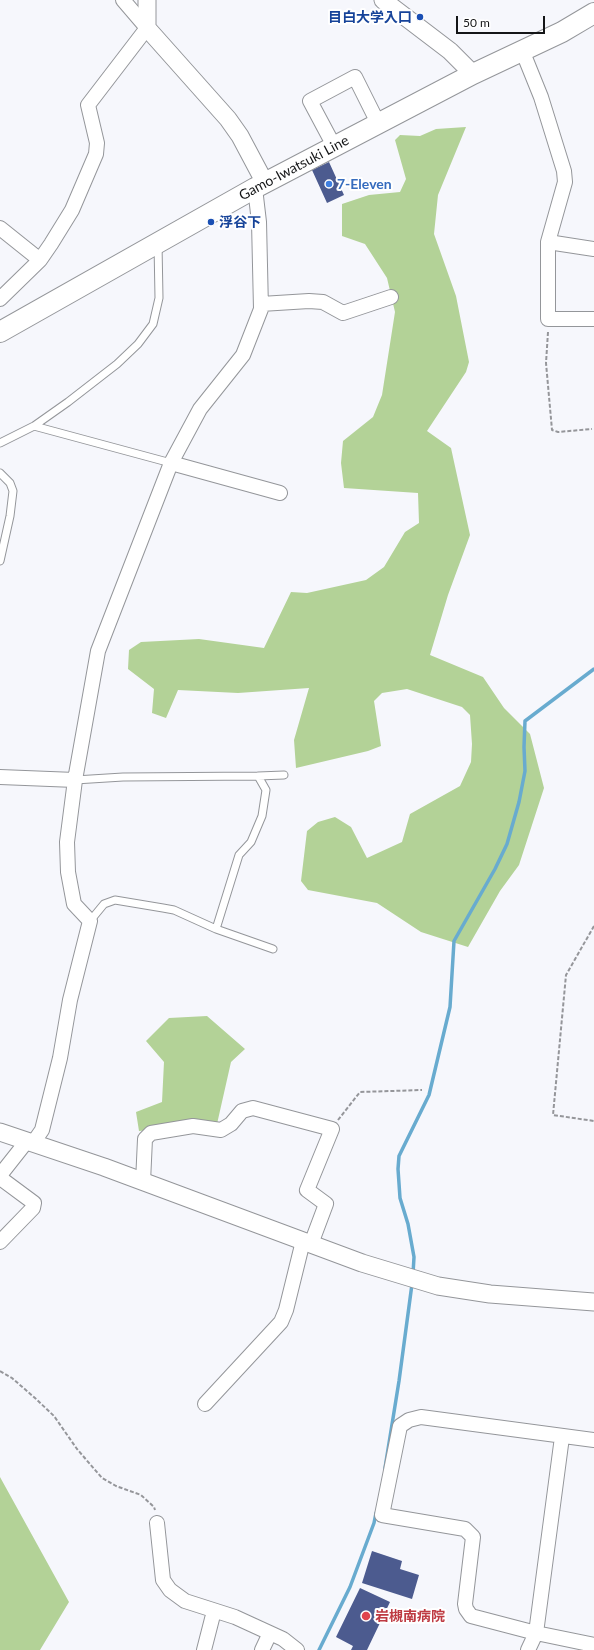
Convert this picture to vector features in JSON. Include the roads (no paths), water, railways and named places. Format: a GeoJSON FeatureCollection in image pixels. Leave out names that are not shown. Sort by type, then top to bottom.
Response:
{"type":"FeatureCollection","features":[{"type":"Feature","properties":{"kind":"main road","name":"Gamo-Iwatsuki Line"},"geometry":{"type":"LineString","coordinates":[[0,332],[260,185],[473,74],[562,32],[594,13]]}},
{"type":"Feature","properties":{"kind":"street"},"geometry":{"type":"LineString","coordinates":[[0,1242],[33,1208],[34,1203],[3,1180],[1,1174],[42,1130],[60,1058],[70,1000],[90,921],[74,904],[66,857],[75,780],[98,651],[171,463],[200,409],[243,355],[261,309],[259,222],[260,185],[240,136],[123,0]]}},
{"type":"Feature","properties":{"kind":"street"},"geometry":{"type":"LineString","coordinates":[[0,299],[40,260],[72,210],[96,154],[97,143],[88,105],[147,28],[147,0]]}},
{"type":"Feature","properties":{"kind":"street"},"geometry":{"type":"LineString","coordinates":[[383,0],[450,51],[473,74]]}},
{"type":"Feature","properties":{"kind":"street"},"geometry":{"type":"LineString","coordinates":[[522,50],[541,97],[564,171],[565,182],[548,242],[548,319],[594,319]]}},
{"type":"Feature","properties":{"kind":"street"},"geometry":{"type":"LineString","coordinates":[[334,146],[310,101],[355,77],[378,123]]}},
{"type":"Feature","properties":{"kind":"street"},"geometry":{"type":"LineString","coordinates":[[0,228],[40,260]]}},
{"type":"Feature","properties":{"kind":"street"},"geometry":{"type":"LineString","coordinates":[[548,242],[594,249]]}},
{"type":"Feature","properties":{"kind":"street"},"geometry":{"type":"LineString","coordinates":[[261,304],[309,300],[323,302],[343,313],[391,298]]}},
{"type":"Feature","properties":{"kind":"street"},"geometry":{"type":"LineString","coordinates":[[171,463],[280,493]]}},
{"type":"Feature","properties":{"kind":"street"},"geometry":{"type":"LineString","coordinates":[[0,777],[75,780]]}},
{"type":"Feature","properties":{"kind":"street"},"geometry":{"type":"LineString","coordinates":[[143,1182],[145,1139],[151,1133],[193,1126],[221,1130],[231,1124],[242,1111],[253,1108],[332,1129],[307,1190],[326,1204],[307,1243],[281,1322],[205,1404]]}},
{"type":"Feature","properties":{"kind":"street"},"geometry":{"type":"LineString","coordinates":[[0,1132],[143,1182],[362,1263],[438,1286],[505,1295],[594,1302]]}},
{"type":"Feature","properties":{"kind":"street"},"geometry":{"type":"LineString","coordinates":[[594,1440],[562,1437],[421,1417],[409,1420],[400,1426],[382,1515],[465,1529],[473,1537],[465,1604],[466,1609],[471,1616],[536,1633],[594,1645]]}},
{"type":"Feature","properties":{"kind":"street"},"geometry":{"type":"LineString","coordinates":[[528,1650],[536,1633],[562,1437]]}},
{"type":"Feature","properties":{"kind":"street"},"geometry":{"type":"LineString","coordinates":[[157,1523],[163,1580],[170,1590],[185,1601],[235,1617],[283,1639],[298,1650]]}},
{"type":"Feature","properties":{"kind":"street"},"geometry":{"type":"LineString","coordinates":[[204,1650],[214,1611]]}},
{"type":"Feature","properties":{"kind":"street"},"geometry":{"type":"LineString","coordinates":[[262,1650],[270,1633]]}},
{"type":"Feature","properties":{"kind":"lane"},"geometry":{"type":"LineString","coordinates":[[0,443],[34,426],[68,402],[117,364],[138,344],[153,324],[159,298],[158,243]]}},
{"type":"Feature","properties":{"kind":"lane"},"geometry":{"type":"LineString","coordinates":[[34,426],[171,463]]}},
{"type":"Feature","properties":{"kind":"lane"},"geometry":{"type":"LineString","coordinates":[[0,473],[10,483],[13,491],[10,516],[0,561]]}},
{"type":"Feature","properties":{"kind":"lane"},"geometry":{"type":"LineString","coordinates":[[75,780],[123,777],[284,775]]}},
{"type":"Feature","properties":{"kind":"lane"},"geometry":{"type":"LineString","coordinates":[[216,929],[239,855],[252,842],[262,816],[266,790],[258,776]]}},
{"type":"Feature","properties":{"kind":"lane"},"geometry":{"type":"LineString","coordinates":[[90,921],[104,904],[115,900],[174,910],[216,929],[273,949]]}},
{"type":"Feature","properties":{"kind":"waterway"},"geometry":{"type":"LineString","coordinates":[[413,1274],[414,1257],[408,1224],[400,1198],[398,1169],[399,1156],[429,1095],[450,1007],[454,941],[495,869],[507,844],[519,802],[525,771],[525,721],[594,669]]}},
{"type":"Feature","properties":{"kind":"waterway"},"geometry":{"type":"LineString","coordinates":[[385,1468],[399,1381],[412,1284]]}},
{"type":"Feature","properties":{"kind":"waterway"},"geometry":{"type":"LineString","coordinates":[[319,1650],[350,1587],[374,1523],[376,1513]]}},
{"type":"Feature","properties":{"kind":"place","name":"目白大学入口"},"geometry":{"type":"Point","coordinates":[420,17]}},
{"type":"Feature","properties":{"kind":"place","name":"7-Eleven"},"geometry":{"type":"Point","coordinates":[329,184]}},
{"type":"Feature","properties":{"kind":"place","name":"浮谷下"},"geometry":{"type":"Point","coordinates":[211,222]}},
{"type":"Feature","properties":{"kind":"place","name":"岩槻南病院"},"geometry":{"type":"Point","coordinates":[366,1616]}}]}
